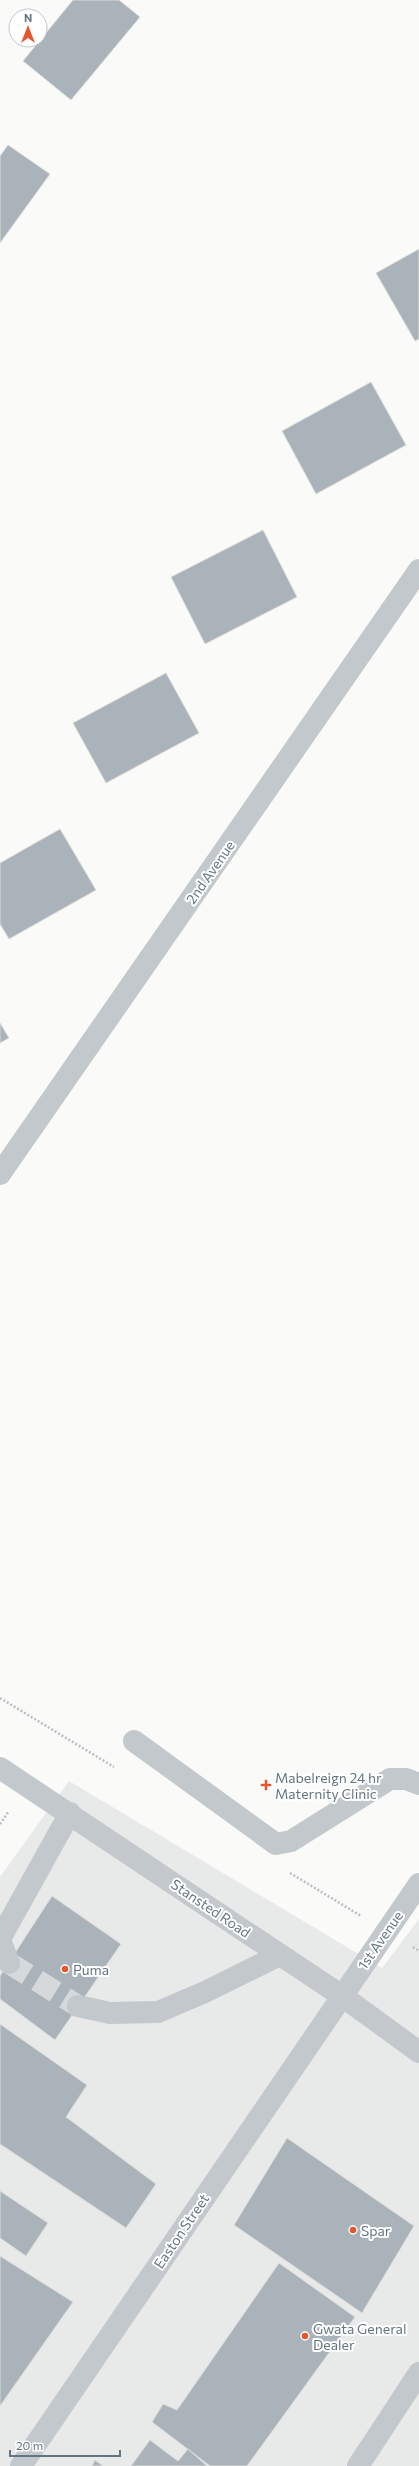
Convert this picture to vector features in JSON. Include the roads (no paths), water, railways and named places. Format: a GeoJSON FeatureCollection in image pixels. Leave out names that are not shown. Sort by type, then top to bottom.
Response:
{"type":"FeatureCollection","features":[{"type":"Feature","properties":{"kind":"street","name":"2nd Avenue"},"geometry":{"type":"LineString","coordinates":[[0,1174],[419,570]]}},
{"type":"Feature","properties":{"kind":"street"},"geometry":{"type":"LineString","coordinates":[[134,1741],[276,1844],[292,1841],[390,1779],[406,1779],[419,1784]]}},
{"type":"Feature","properties":{"kind":"street","name":"Stansted Road"},"geometry":{"type":"LineString","coordinates":[[0,1768],[70,1813],[342,1996],[419,2052]]}},
{"type":"Feature","properties":{"kind":"street"},"geometry":{"type":"LineString","coordinates":[[9,1963],[0,1940],[70,1813]]}},
{"type":"Feature","properties":{"kind":"street","name":"1st Avenue"},"geometry":{"type":"LineString","coordinates":[[342,1996],[419,1884]]}},
{"type":"Feature","properties":{"kind":"street"},"geometry":{"type":"LineString","coordinates":[[78,2006],[110,2013],[158,2012],[205,1992],[280,1955]]}},
{"type":"Feature","properties":{"kind":"street","name":"Easton Street"},"geometry":{"type":"LineString","coordinates":[[20,2466],[342,1996]]}},
{"type":"Feature","properties":{"kind":"street"},"geometry":{"type":"LineString","coordinates":[[358,2466],[419,2374]]}},
{"type":"Feature","properties":{"kind":"tunnel"},"geometry":{"type":"LineString","coordinates":[[9,1963],[78,2006]]}},
{"type":"Feature","properties":{"kind":"place","name":"Mabelreign 24 hr Maternity Clinic"},"geometry":{"type":"Point","coordinates":[266,1785]}},
{"type":"Feature","properties":{"kind":"place","name":"Puma"},"geometry":{"type":"Point","coordinates":[65,1969]}},
{"type":"Feature","properties":{"kind":"place","name":"Spar"},"geometry":{"type":"Point","coordinates":[353,2230]}},
{"type":"Feature","properties":{"kind":"place","name":"Gwata General Dealer"},"geometry":{"type":"Point","coordinates":[305,2336]}}]}
